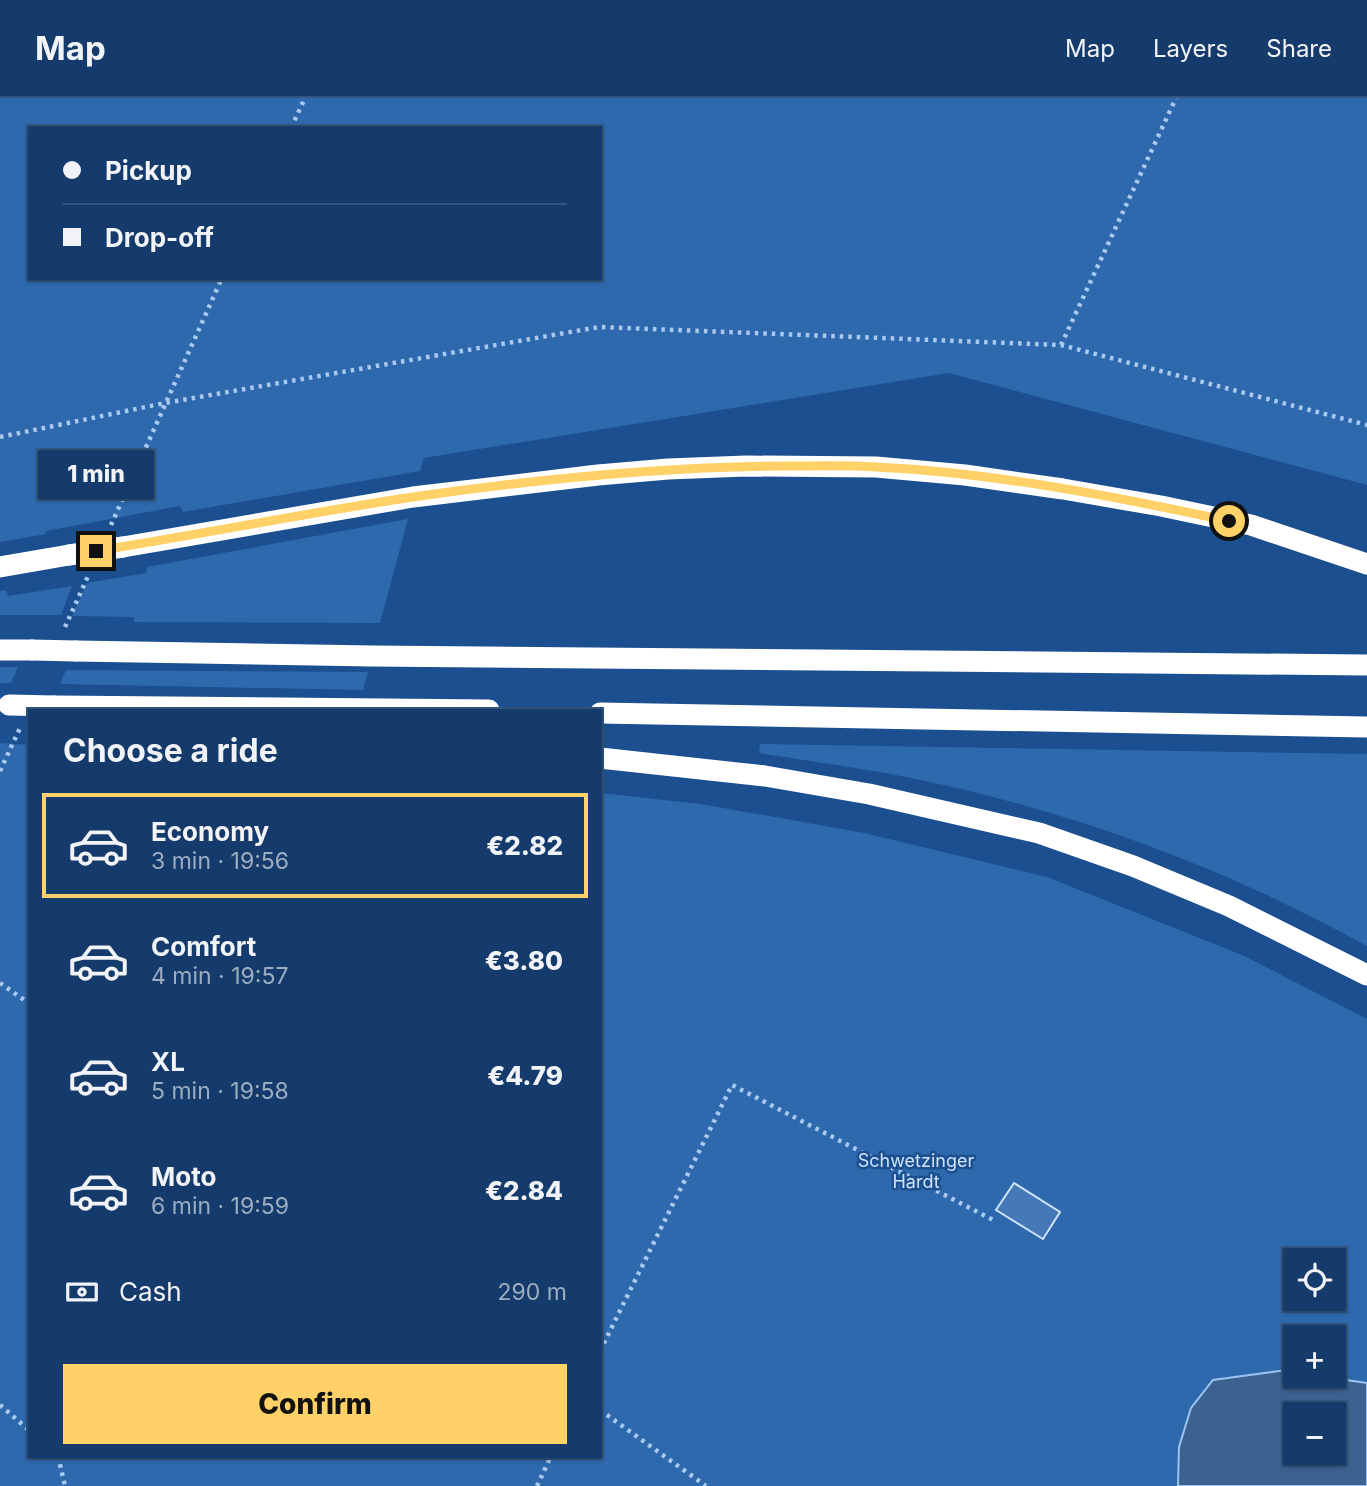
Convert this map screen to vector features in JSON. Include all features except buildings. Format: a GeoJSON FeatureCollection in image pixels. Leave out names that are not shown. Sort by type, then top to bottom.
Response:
{"type":"FeatureCollection","features":[{"type":"Feature","properties":{"kind":"highway"},"geometry":{"type":"LineString","coordinates":[[0,567],[414,497],[598,475],[746,466],[876,467],[989,478],[1063,489],[1251,525],[1367,564]]}},
{"type":"Feature","properties":{"kind":"highway"},"geometry":{"type":"LineString","coordinates":[[0,650],[386,657],[1367,665]]}},
{"type":"Feature","properties":{"kind":"highway"},"geometry":{"type":"LineString","coordinates":[[4,705],[406,709]]}},
{"type":"Feature","properties":{"kind":"highway"},"geometry":{"type":"LineString","coordinates":[[159,706],[177,709]]}},
{"type":"Feature","properties":{"kind":"highway"},"geometry":{"type":"LineString","coordinates":[[602,713],[1367,727]]}},
{"type":"Feature","properties":{"kind":"highway"},"geometry":{"type":"LineString","coordinates":[[602,758],[778,778],[869,794],[1039,833],[1133,866],[1229,906],[1367,975]]}},
{"type":"Feature","properties":{"kind":"path"},"geometry":{"type":"LineString","coordinates":[[292,126],[305,98]]}},
{"type":"Feature","properties":{"kind":"path"},"geometry":{"type":"LineString","coordinates":[[1061,345],[1176,98]]}},
{"type":"Feature","properties":{"kind":"path"},"geometry":{"type":"LineString","coordinates":[[0,437],[165,403],[598,327],[1061,345],[1367,425]]}},
{"type":"Feature","properties":{"kind":"path"},"geometry":{"type":"LineString","coordinates":[[0,983],[28,1003]]}},
{"type":"Feature","properties":{"kind":"path"},"geometry":{"type":"LineString","coordinates":[[602,1347],[732,1085],[995,1221]]}},
{"type":"Feature","properties":{"kind":"path"},"geometry":{"type":"LineString","coordinates":[[0,1405],[28,1429]]}},
{"type":"Feature","properties":{"kind":"path"},"geometry":{"type":"LineString","coordinates":[[602,1411],[706,1486]]}},
{"type":"Feature","properties":{"kind":"path"},"geometry":{"type":"LineString","coordinates":[[58,1458],[65,1486]]}},
{"type":"Feature","properties":{"kind":"path"},"geometry":{"type":"LineString","coordinates":[[537,1486],[550,1458]]}},
{"type":"Feature","properties":{"kind":"green space"},"geometry":{"type":"Polygon","coordinates":[[[0,98],[1367,98],[1367,485],[949,373],[424,458],[420,471],[183,512],[180,506],[46,531],[46,534],[0,542],[0,98]]]}},
{"type":"Feature","properties":{"kind":"green space"},"geometry":{"type":"Polygon","coordinates":[[[408,519],[380,623],[134,622],[134,617],[72,616],[87,583],[146,573],[147,567],[408,519]]]}},
{"type":"Feature","properties":{"kind":"green space"},"geometry":{"type":"Polygon","coordinates":[[[72,586],[61,615],[0,615],[0,591],[6,590],[8,596],[72,586]]]}},
{"type":"Feature","properties":{"kind":"green space"},"geometry":{"type":"Polygon","coordinates":[[[0,667],[18,667],[11,683],[0,683],[0,667]]]}},
{"type":"Feature","properties":{"kind":"green space"},"geometry":{"type":"Polygon","coordinates":[[[66,670],[368,672],[363,690],[60,684],[66,670]]]}},
{"type":"Feature","properties":{"kind":"green space","name":"Schwetzinger Hardt"},"geometry":{"type":"Polygon","coordinates":[[[0,743],[28,745],[28,1458],[602,1458],[602,793],[701,804],[864,833],[1047,877],[1242,955],[1367,1019],[1367,1383],[1346,1380],[1346,1325],[1283,1325],[1283,1370],[1213,1380],[1179,1447],[1178,1486],[0,1486],[0,743]]]}},
{"type":"Feature","properties":{"kind":"green space"},"geometry":{"type":"Polygon","coordinates":[[[760,744],[1367,754],[1367,946],[1258,891],[1202,867],[1088,825],[970,791],[911,778],[759,753],[760,744]]]}},
{"type":"Feature","properties":{"kind":"shaded area"},"geometry":{"type":"Polygon","coordinates":[[[1283,1371],[1283,1388],[1346,1388],[1346,1380],[1367,1383],[1367,1486],[1178,1486],[1179,1447],[1191,1408],[1213,1380],[1283,1371]]]}},
{"type":"Feature","properties":{"kind":"route"},"geometry":{"type":"LineString","coordinates":[[96,551],[414,497],[598,475],[746,466],[876,467],[965,475],[1161,506],[1229,521]]}}]}
